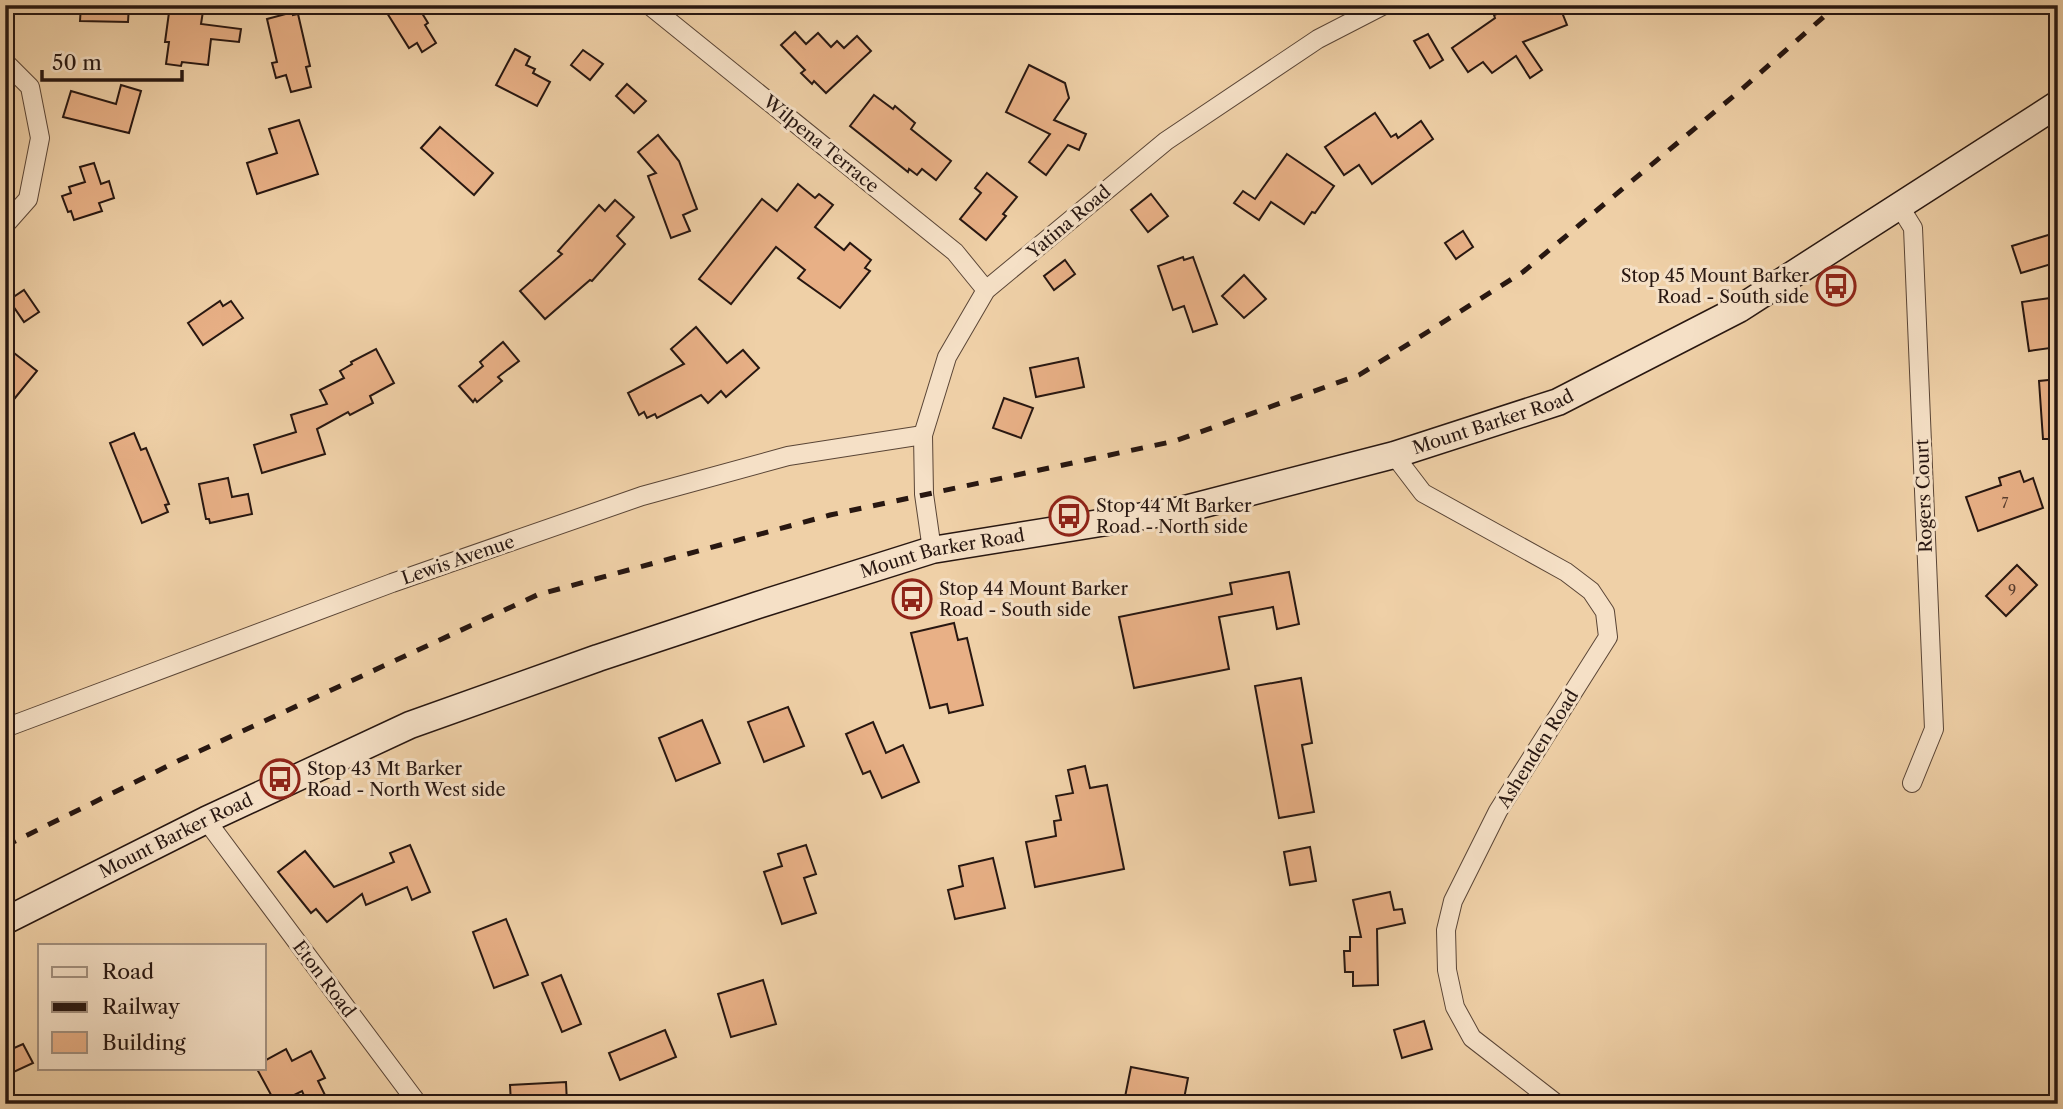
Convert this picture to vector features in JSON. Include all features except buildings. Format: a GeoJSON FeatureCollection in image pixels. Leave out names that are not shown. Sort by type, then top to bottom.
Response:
{"type":"FeatureCollection","features":[{"type":"Feature","properties":{"kind":"main road","name":"Mount Barker Road"},"geometry":{"type":"LineString","coordinates":[[5,921],[206,820],[410,725],[758,605],[932,550],[1181,510],[1394,455],[1558,402],[1739,309],[2058,104]]}},
{"type":"Feature","properties":{"kind":"street","name":"Wilpena Terrace"},"geometry":{"type":"LineString","coordinates":[[649,5],[955,253],[986,290]]}},
{"type":"Feature","properties":{"kind":"street","name":"Yatina Road"},"geometry":{"type":"LineString","coordinates":[[932,550],[925,494],[923,435],[947,357],[986,290],[1166,141],[1318,39],[1384,5]]}},
{"type":"Feature","properties":{"kind":"street"},"geometry":{"type":"LineString","coordinates":[[5,62],[30,87],[40,138],[28,199],[5,225]]}},
{"type":"Feature","properties":{"kind":"street","name":"Rogers Court"},"geometry":{"type":"LineString","coordinates":[[1900,207],[1913,228],[1934,729],[1912,783]]}},
{"type":"Feature","properties":{"kind":"street","name":"Lewis Avenue"},"geometry":{"type":"LineString","coordinates":[[5,728],[392,583],[642,496],[788,456],[923,435]]}},
{"type":"Feature","properties":{"kind":"street","name":"Ashenden Road"},"geometry":{"type":"LineString","coordinates":[[1394,455],[1423,493],[1566,572],[1591,591],[1605,612],[1608,637],[1498,811],[1453,901],[1446,930],[1447,970],[1455,1007],[1472,1038],[1557,1104]]}},
{"type":"Feature","properties":{"kind":"street","name":"Eton Road"},"geometry":{"type":"LineString","coordinates":[[206,820],[418,1104]]}},
{"type":"Feature","properties":{"kind":"railway"},"geometry":{"type":"LineString","coordinates":[[5,846],[180,760],[537,595],[830,515],[1175,441],[1359,375],[1523,272],[1742,89],[1837,5]]}},
{"type":"Feature","properties":{"kind":"place","name":"Stop 45 Mount Barker Road - South side"},"geometry":{"type":"Point","coordinates":[1836,286]}},
{"type":"Feature","properties":{"kind":"place","name":"Stop 44 Mt Barker Road - North side"},"geometry":{"type":"Point","coordinates":[1069,516]}},
{"type":"Feature","properties":{"kind":"place","name":"Stop 44 Mount Barker Road - South side"},"geometry":{"type":"Point","coordinates":[912,599]}},
{"type":"Feature","properties":{"kind":"place","name":"Stop 43 Mt Barker Road - North West side"},"geometry":{"type":"Point","coordinates":[280,779]}}]}
